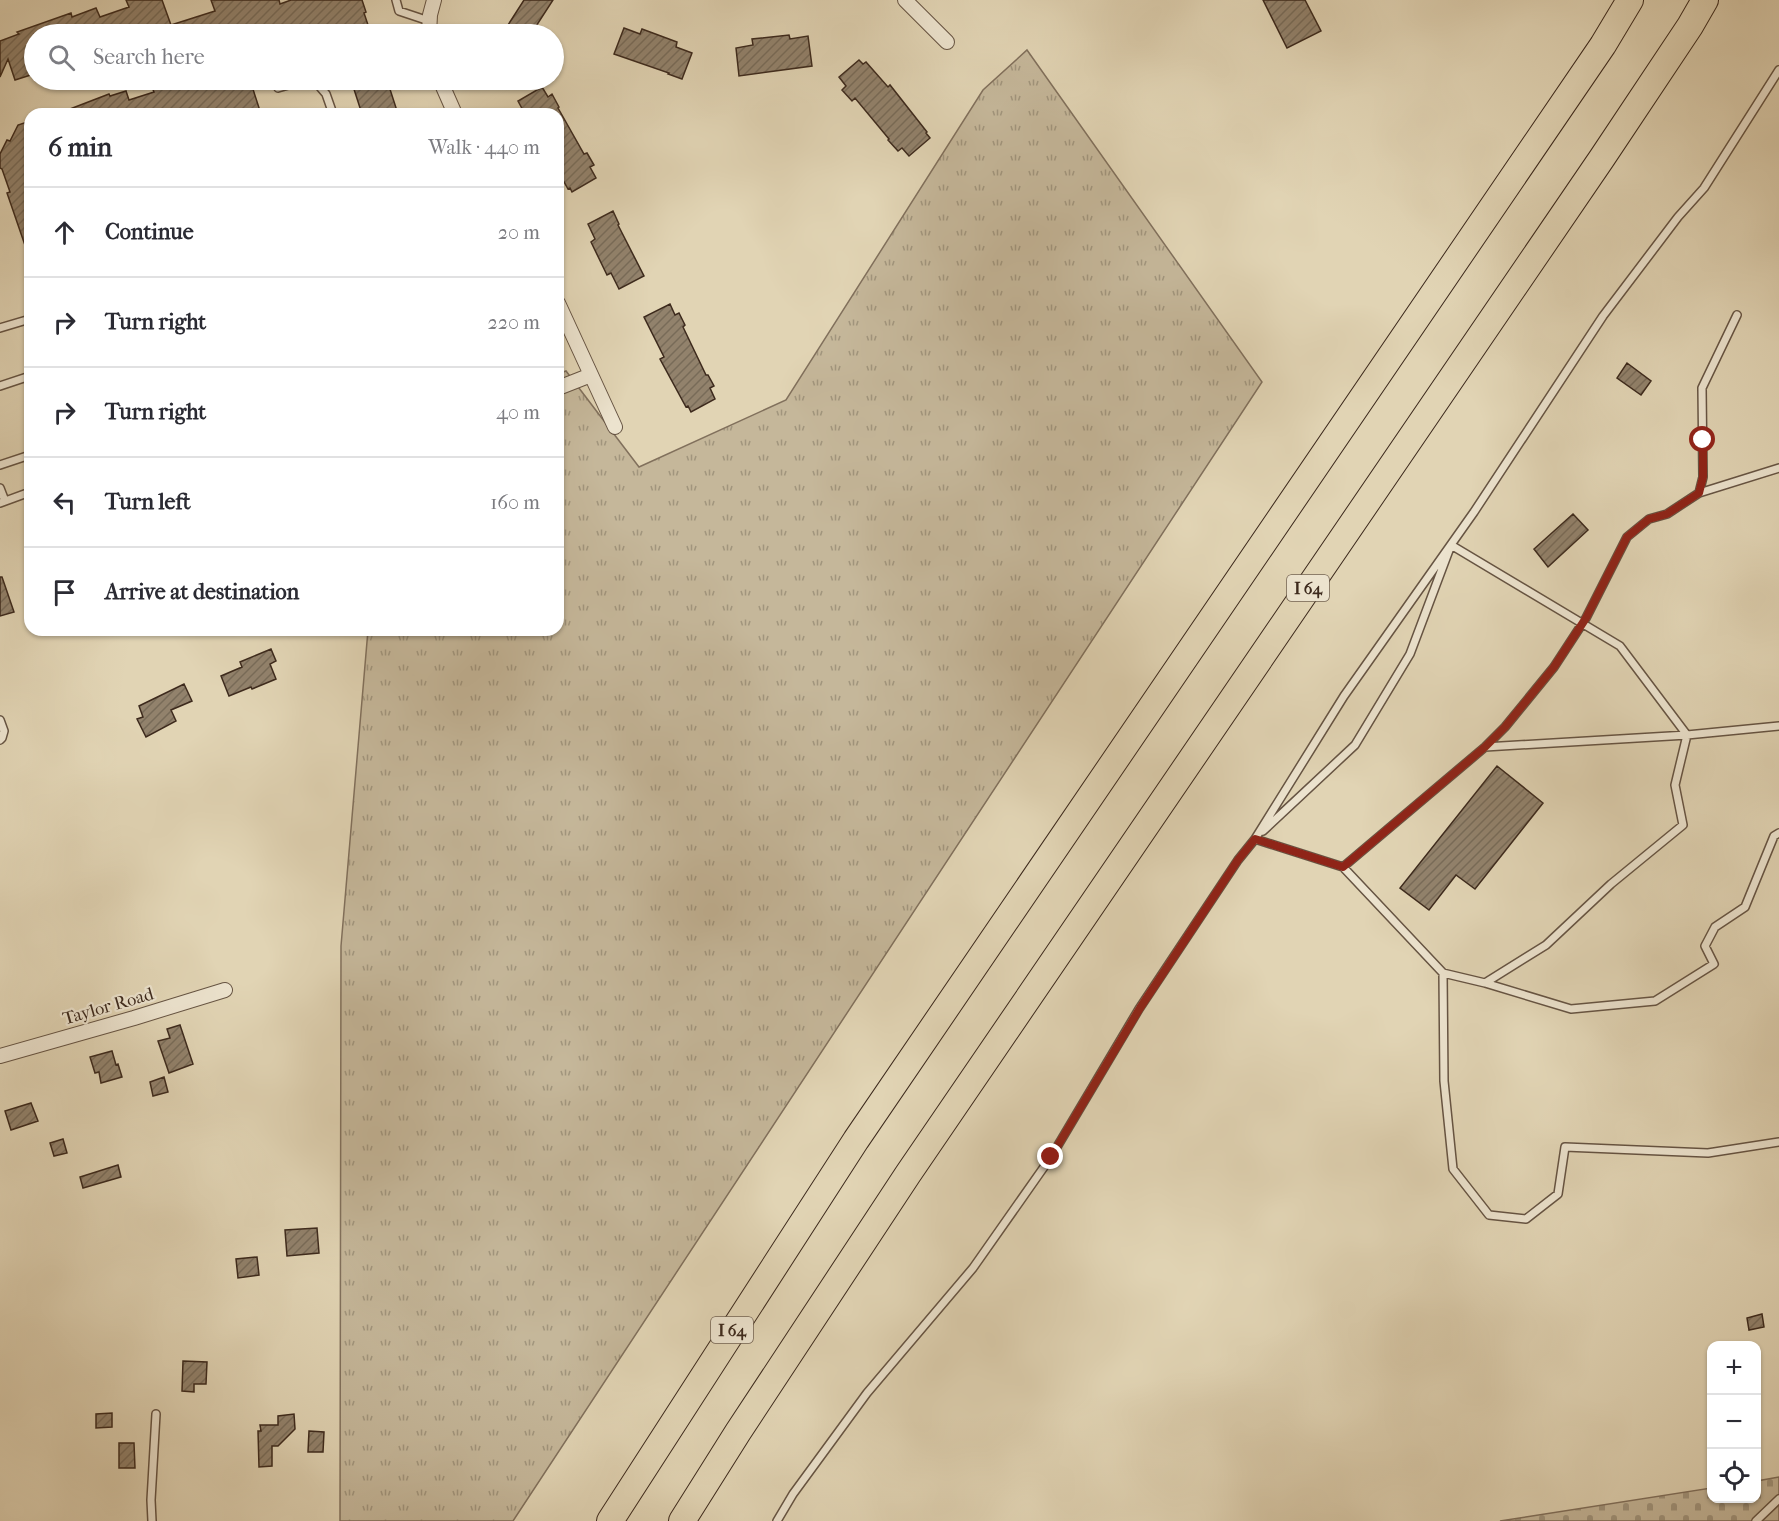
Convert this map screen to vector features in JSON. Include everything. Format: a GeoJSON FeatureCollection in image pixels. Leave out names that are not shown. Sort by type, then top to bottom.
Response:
{"type":"FeatureCollection","features":[{"type":"Feature","properties":{"kind":"highway","name":"I 64"},"geometry":{"type":"LineString","coordinates":[[610,1521],[850,1150],[1424,310],[1603,45],[1630,0]]}},
{"type":"Feature","properties":{"kind":"highway","name":"I 64"},"geometry":{"type":"LineString","coordinates":[[682,1521],[908,1174],[1602,158],[1705,0]]}},
{"type":"Feature","properties":{"kind":"street"},"geometry":{"type":"LineString","coordinates":[[430,24],[434,0]]}},
{"type":"Feature","properties":{"kind":"street"},"geometry":{"type":"LineString","coordinates":[[905,0],[947,42]]}},
{"type":"Feature","properties":{"kind":"street"},"geometry":{"type":"LineString","coordinates":[[444,90],[452,108]]}},
{"type":"Feature","properties":{"kind":"street"},"geometry":{"type":"LineString","coordinates":[[564,316],[615,427]]}},
{"type":"Feature","properties":{"kind":"street"},"geometry":{"type":"LineString","coordinates":[[564,386],[591,375]]}},
{"type":"Feature","properties":{"kind":"street","name":"Taylor Road"},"geometry":{"type":"LineString","coordinates":[[0,1056],[225,990]]}},
{"type":"Feature","properties":{"kind":"lane"},"geometry":{"type":"LineString","coordinates":[[396,0],[399,11],[422,24]]}},
{"type":"Feature","properties":{"kind":"lane"},"geometry":{"type":"LineString","coordinates":[[777,1521],[793,1494],[867,1393],[972,1268],[1051,1157],[1140,1008],[1238,860],[1255,839],[1344,696],[1474,512],[1603,316],[1678,216],[1704,188],[1779,70]]}},
{"type":"Feature","properties":{"kind":"lane"},"geometry":{"type":"LineString","coordinates":[[323,90],[331,108]]}},
{"type":"Feature","properties":{"kind":"lane"},"geometry":{"type":"LineString","coordinates":[[1699,493],[1703,477],[1702,388],[1737,315]]}},
{"type":"Feature","properties":{"kind":"lane"},"geometry":{"type":"LineString","coordinates":[[0,329],[24,321]]}},
{"type":"Feature","properties":{"kind":"lane"},"geometry":{"type":"LineString","coordinates":[[0,386],[24,378]]}},
{"type":"Feature","properties":{"kind":"lane"},"geometry":{"type":"LineString","coordinates":[[0,465],[24,457]]}},
{"type":"Feature","properties":{"kind":"lane"},"geometry":{"type":"LineString","coordinates":[[1343,867],[1485,747],[1505,727],[1554,667],[1582,624],[1627,537],[1649,519],[1667,514],[1699,493],[1779,468]]}},
{"type":"Feature","properties":{"kind":"lane"},"geometry":{"type":"LineString","coordinates":[[0,488],[3,502],[24,494]]}},
{"type":"Feature","properties":{"kind":"lane"},"geometry":{"type":"LineString","coordinates":[[1451,545],[1620,646],[1687,735]]}},
{"type":"Feature","properties":{"kind":"lane"},"geometry":{"type":"LineString","coordinates":[[1255,839],[1355,745],[1410,654],[1451,545]]}},
{"type":"Feature","properties":{"kind":"lane"},"geometry":{"type":"LineString","coordinates":[[0,720],[4,731],[0,740]]}},
{"type":"Feature","properties":{"kind":"lane"},"geometry":{"type":"LineString","coordinates":[[1485,747],[1687,735],[1779,726]]}},
{"type":"Feature","properties":{"kind":"lane"},"geometry":{"type":"LineString","coordinates":[[1485,983],[1546,945],[1611,884],[1683,825],[1675,785],[1687,735]]}},
{"type":"Feature","properties":{"kind":"lane"},"geometry":{"type":"LineString","coordinates":[[1255,839],[1343,867],[1443,973],[1571,1009],[1655,1001],[1714,964],[1705,946],[1714,927],[1745,906],[1774,836],[1779,833]]}},
{"type":"Feature","properties":{"kind":"lane"},"geometry":{"type":"LineString","coordinates":[[1443,973],[1444,1081],[1453,1169],[1490,1215],[1526,1219],[1558,1194],[1565,1147],[1708,1153],[1779,1142]]}},
{"type":"Feature","properties":{"kind":"lane"},"geometry":{"type":"LineString","coordinates":[[152,1521],[156,1414]]}},
{"type":"Feature","properties":{"kind":"lane"},"geometry":{"type":"LineString","coordinates":[[1756,1521],[1779,1499]]}},
{"type":"Feature","properties":{"kind":"green space"},"geometry":{"type":"Polygon","coordinates":[[[1027,50],[1262,382],[513,1521],[340,1521],[341,946],[367,636],[564,636],[564,372],[566,371],[639,467],[786,400],[983,90],[1027,50]]]}},
{"type":"Feature","properties":{"kind":"green space"},"geometry":{"type":"Polygon","coordinates":[[[1779,1477],[1779,1521],[1500,1521],[1707,1489],[1707,1503],[1761,1503],[1761,1480],[1779,1477]]]}},
{"type":"Feature","properties":{"kind":"building"},"geometry":{"type":"Polygon","coordinates":[[[126,0],[162,0],[171,24],[40,24],[71,13],[72,17],[96,8],[100,17],[129,7],[126,0]]]}},
{"type":"Feature","properties":{"kind":"building"},"geometry":{"type":"Polygon","coordinates":[[[211,0],[279,0],[280,4],[291,0],[362,0],[366,12],[364,13],[368,24],[174,24],[215,11],[211,0]]]}},
{"type":"Feature","properties":{"kind":"building"},"geometry":{"type":"Polygon","coordinates":[[[524,0],[553,0],[537,24],[509,24],[524,0]]]}},
{"type":"Feature","properties":{"kind":"building"},"geometry":{"type":"Polygon","coordinates":[[[1263,0],[1305,0],[1321,31],[1287,48],[1263,0]]]}},
{"type":"Feature","properties":{"kind":"building"},"geometry":{"type":"Polygon","coordinates":[[[624,28],[640,34],[642,29],[677,42],[676,47],[692,53],[682,79],[614,54],[624,28]]]}},
{"type":"Feature","properties":{"kind":"building"},"geometry":{"type":"Polygon","coordinates":[[[24,30],[24,77],[15,80],[8,59],[0,77],[0,41],[19,34],[17,32],[24,30]]]}},
{"type":"Feature","properties":{"kind":"building"},"geometry":{"type":"Polygon","coordinates":[[[789,35],[790,39],[808,36],[812,66],[739,76],[736,48],[753,45],[752,39],[789,35]]]}},
{"type":"Feature","properties":{"kind":"building"},"geometry":{"type":"Polygon","coordinates":[[[859,60],[863,64],[866,62],[888,87],[890,85],[927,132],[930,138],[909,156],[902,148],[898,151],[855,98],[852,101],[842,90],[846,86],[839,77],[859,60]]]}},
{"type":"Feature","properties":{"kind":"building"},"geometry":{"type":"Polygon","coordinates":[[[153,90],[253,90],[259,108],[73,108],[109,94],[110,96],[126,91],[129,100],[154,92],[153,90]]]}},
{"type":"Feature","properties":{"kind":"building"},"geometry":{"type":"Polygon","coordinates":[[[354,90],[390,90],[396,108],[360,108],[354,90]]]}},
{"type":"Feature","properties":{"kind":"building"},"geometry":{"type":"Polygon","coordinates":[[[537,90],[544,90],[548,97],[552,94],[559,107],[522,108],[518,101],[537,90]]]}},
{"type":"Feature","properties":{"kind":"building"},"geometry":{"type":"Polygon","coordinates":[[[564,119],[584,154],[587,153],[594,165],[590,167],[596,178],[572,192],[570,188],[568,189],[564,182],[564,119]]]}},
{"type":"Feature","properties":{"kind":"building"},"geometry":{"type":"Polygon","coordinates":[[[24,123],[24,242],[7,193],[10,192],[0,168],[0,154],[18,125],[24,123]]]}},
{"type":"Feature","properties":{"kind":"building"},"geometry":{"type":"Polygon","coordinates":[[[613,211],[644,276],[619,289],[611,273],[607,275],[591,242],[595,239],[588,224],[613,211]]]}},
{"type":"Feature","properties":{"kind":"building"},"geometry":{"type":"Polygon","coordinates":[[[670,304],[675,315],[679,313],[685,325],[683,327],[706,375],[714,386],[710,388],[715,399],[691,412],[660,359],[664,357],[644,317],[670,304]]]}},
{"type":"Feature","properties":{"kind":"building"},"geometry":{"type":"Polygon","coordinates":[[[1627,363],[1651,381],[1641,395],[1617,378],[1627,363]]]}},
{"type":"Feature","properties":{"kind":"building"},"geometry":{"type":"Polygon","coordinates":[[[1573,514],[1588,530],[1548,567],[1534,549],[1573,514]]]}},
{"type":"Feature","properties":{"kind":"building"},"geometry":{"type":"Polygon","coordinates":[[[0,577],[2,577],[14,612],[0,616],[0,577]]]}},
{"type":"Feature","properties":{"kind":"building"},"geometry":{"type":"Polygon","coordinates":[[[271,649],[276,661],[270,664],[276,679],[229,696],[221,676],[242,667],[240,662],[271,649]]]}},
{"type":"Feature","properties":{"kind":"building"},"geometry":{"type":"Polygon","coordinates":[[[184,684],[192,701],[171,710],[176,721],[146,737],[137,719],[143,717],[139,706],[184,684]]]}},
{"type":"Feature","properties":{"kind":"building"},"geometry":{"type":"Polygon","coordinates":[[[1497,766],[1543,803],[1475,889],[1456,875],[1429,910],[1400,888],[1497,766]]]}},
{"type":"Feature","properties":{"kind":"building"},"geometry":{"type":"Polygon","coordinates":[[[180,1025],[193,1064],[169,1073],[158,1041],[170,1038],[167,1029],[180,1025]]]}},
{"type":"Feature","properties":{"kind":"building"},"geometry":{"type":"Polygon","coordinates":[[[112,1051],[122,1077],[101,1083],[99,1072],[95,1073],[90,1057],[112,1051]]]}},
{"type":"Feature","properties":{"kind":"building"},"geometry":{"type":"Polygon","coordinates":[[[164,1077],[168,1092],[153,1096],[150,1082],[164,1077]]]}},
{"type":"Feature","properties":{"kind":"building"},"geometry":{"type":"Polygon","coordinates":[[[31,1103],[38,1121],[11,1130],[5,1111],[31,1103]]]}},
{"type":"Feature","properties":{"kind":"building"},"geometry":{"type":"Polygon","coordinates":[[[63,1139],[67,1153],[54,1156],[50,1143],[63,1139]]]}},
{"type":"Feature","properties":{"kind":"building"},"geometry":{"type":"Polygon","coordinates":[[[118,1165],[121,1177],[83,1188],[80,1177],[118,1165]]]}},
{"type":"Feature","properties":{"kind":"building"},"geometry":{"type":"Polygon","coordinates":[[[317,1228],[319,1253],[287,1256],[285,1230],[317,1228]]]}},
{"type":"Feature","properties":{"kind":"building"},"geometry":{"type":"Polygon","coordinates":[[[257,1257],[259,1275],[238,1278],[236,1259],[257,1257]]]}},
{"type":"Feature","properties":{"kind":"building"},"geometry":{"type":"Polygon","coordinates":[[[1762,1314],[1764,1327],[1749,1330],[1747,1318],[1762,1314]]]}},
{"type":"Feature","properties":{"kind":"building"},"geometry":{"type":"Polygon","coordinates":[[[183,1361],[207,1362],[206,1384],[194,1384],[194,1392],[182,1391],[183,1361]]]}},
{"type":"Feature","properties":{"kind":"building"},"geometry":{"type":"Polygon","coordinates":[[[112,1413],[112,1427],[96,1428],[96,1414],[112,1413]]]}},
{"type":"Feature","properties":{"kind":"building"},"geometry":{"type":"Polygon","coordinates":[[[294,1414],[295,1429],[278,1446],[272,1446],[272,1466],[259,1467],[258,1431],[261,1431],[260,1425],[278,1425],[278,1416],[294,1414]]]}},
{"type":"Feature","properties":{"kind":"building"},"geometry":{"type":"Polygon","coordinates":[[[309,1431],[324,1432],[323,1452],[308,1452],[309,1431]]]}},
{"type":"Feature","properties":{"kind":"building"},"geometry":{"type":"Polygon","coordinates":[[[119,1443],[134,1443],[135,1468],[119,1468],[119,1443]]]}},
{"type":"Feature","properties":{"kind":"route"},"geometry":{"type":"LineString","coordinates":[[1051,1157],[1140,1008],[1238,860],[1255,839],[1343,867],[1485,747],[1505,727],[1554,667],[1586,618],[1627,537],[1649,519],[1667,514],[1699,493],[1703,477],[1703,440]]}}]}
